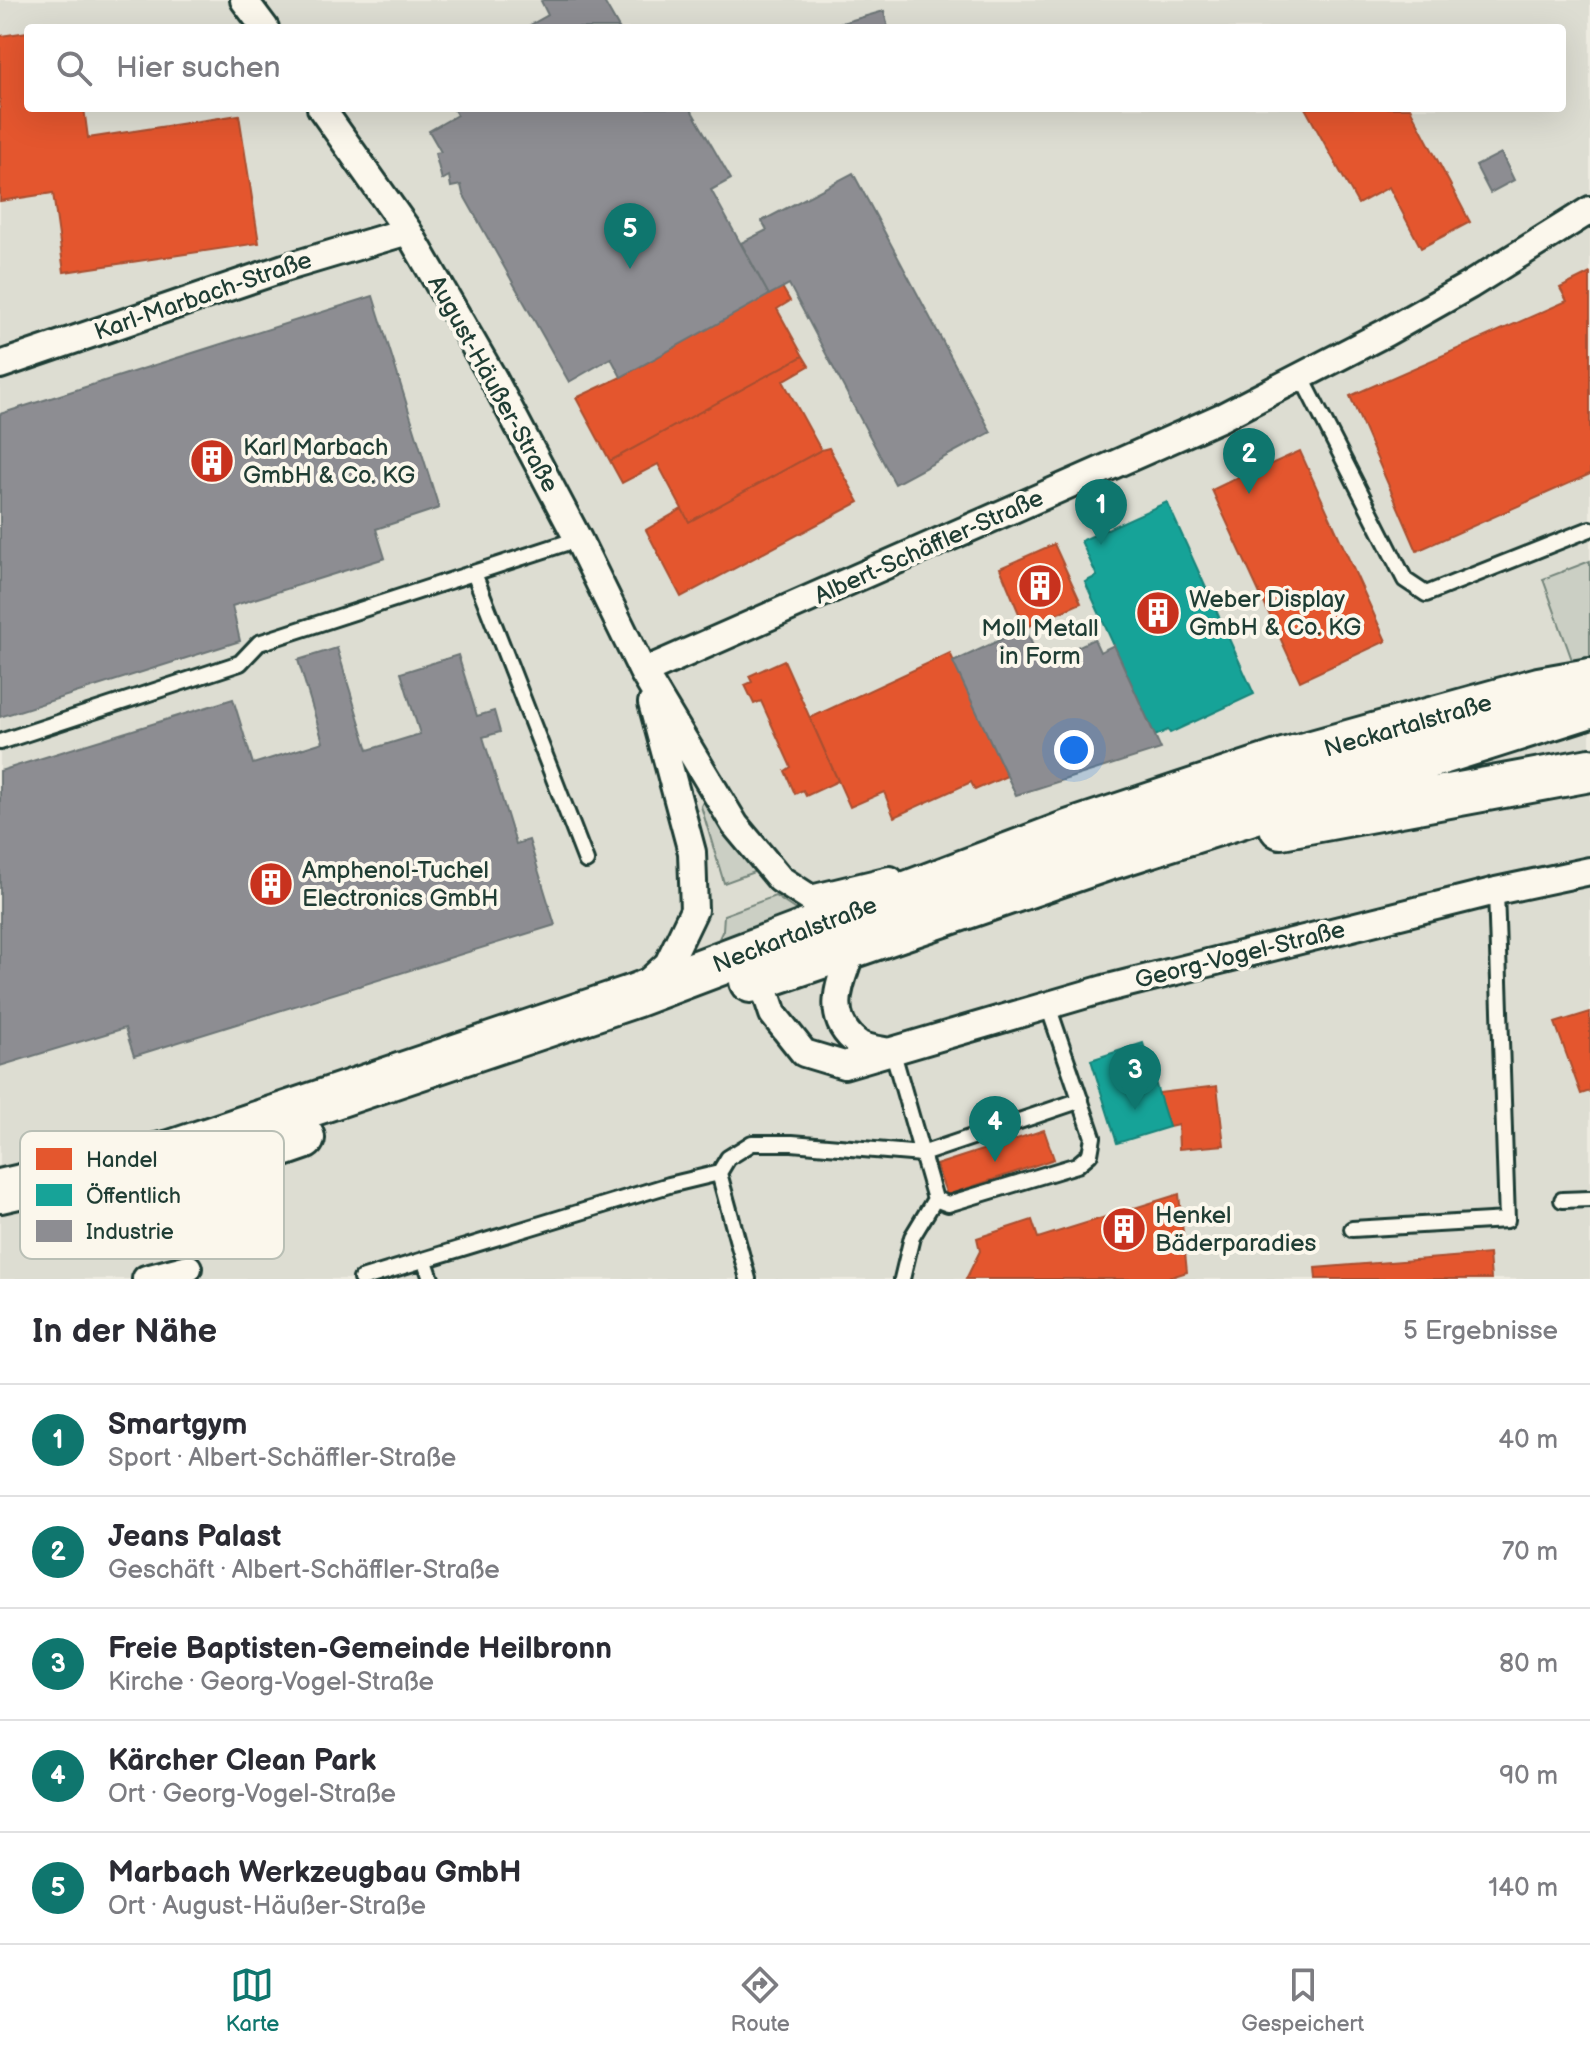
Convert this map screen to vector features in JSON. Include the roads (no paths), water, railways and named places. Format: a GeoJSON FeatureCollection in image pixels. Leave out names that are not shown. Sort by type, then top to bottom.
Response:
{"type":"FeatureCollection","features":[{"type":"Feature","properties":{"kind":"main road"},"geometry":{"type":"LineString","coordinates":[[1539,689],[1590,665]]}},
{"type":"Feature","properties":{"kind":"main road","name":"Neckartalstraße"},"geometry":{"type":"LineString","coordinates":[[284,1143],[757,965],[1071,831],[1287,759],[1539,689],[1590,680]]}},
{"type":"Feature","properties":{"kind":"main road","name":"Neckartalstraße"},"geometry":{"type":"LineString","coordinates":[[233,1131],[634,996],[757,965],[853,947],[1107,859],[1590,706]]}},
{"type":"Feature","properties":{"kind":"main road"},"geometry":{"type":"LineString","coordinates":[[1107,859],[1590,770]]}},
{"type":"Feature","properties":{"kind":"main road","name":"Neckartalstraße"},"geometry":{"type":"LineString","coordinates":[[0,1191],[20,1186]]}},
{"type":"Feature","properties":{"kind":"main road","name":"Neckartalstraße"},"geometry":{"type":"LineString","coordinates":[[0,1218],[20,1213]]}},
{"type":"Feature","properties":{"kind":"street"},"geometry":{"type":"LineString","coordinates":[[244,0],[262,24]]}},
{"type":"Feature","properties":{"kind":"street","name":"August-Häußer-Straße"},"geometry":{"type":"LineString","coordinates":[[324,112],[408,231],[493,378],[578,539],[643,672],[735,825],[780,879],[811,899],[855,890],[1071,831]]}},
{"type":"Feature","properties":{"kind":"street","name":"Albert-Schäffler-Straße"},"geometry":{"type":"LineString","coordinates":[[643,672],[1222,417],[1385,333],[1470,285],[1590,210]]}},
{"type":"Feature","properties":{"kind":"street","name":"Karl-Marbach-Straße"},"geometry":{"type":"LineString","coordinates":[[0,365],[284,268],[408,231]]}},
{"type":"Feature","properties":{"kind":"street","name":"August-Häußer-Straße"},"geometry":{"type":"LineString","coordinates":[[634,996],[668,964],[694,910],[692,852],[643,672]]}},
{"type":"Feature","properties":{"kind":"street","name":"Georg-Vogel-Straße"},"geometry":{"type":"LineString","coordinates":[[757,965],[773,1014],[804,1053],[844,1065],[1275,945],[1590,871]]}},
{"type":"Feature","properties":{"kind":"street"},"geometry":{"type":"LineString","coordinates":[[853,947],[836,994],[841,1024],[861,1045],[893,1053]]}},
{"type":"Feature","properties":{"kind":"street"},"geometry":{"type":"LineString","coordinates":[[146,1279],[188,1268]]}},
{"type":"Feature","properties":{"kind":"lane"},"geometry":{"type":"LineString","coordinates":[[1301,376],[1405,580],[1426,594],[1590,529]]}},
{"type":"Feature","properties":{"kind":"lane"},"geometry":{"type":"LineString","coordinates":[[0,742],[240,663],[259,643],[578,539]]}},
{"type":"Feature","properties":{"kind":"lane"},"geometry":{"type":"LineString","coordinates":[[474,573],[586,861]]}},
{"type":"Feature","properties":{"kind":"lane"},"geometry":{"type":"LineString","coordinates":[[1352,1229],[1507,1220],[1496,891]]}},
{"type":"Feature","properties":{"kind":"lane"},"geometry":{"type":"LineString","coordinates":[[935,1199],[948,1204],[1077,1165],[1090,1154],[1093,1137],[1048,1006]]}},
{"type":"Feature","properties":{"kind":"lane"},"geometry":{"type":"LineString","coordinates":[[893,1053],[935,1199],[912,1237],[902,1279]]}},
{"type":"Feature","properties":{"kind":"lane"},"geometry":{"type":"LineString","coordinates":[[361,1279],[669,1185],[719,1173],[728,1158],[752,1143],[792,1143],[922,1154],[1081,1100]]}},
{"type":"Feature","properties":{"kind":"lane"},"geometry":{"type":"LineString","coordinates":[[719,1173],[748,1279]]}},
{"type":"Feature","properties":{"kind":"lane"},"geometry":{"type":"LineString","coordinates":[[1562,1200],[1590,1199]]}},
{"type":"Feature","properties":{"kind":"lane"},"geometry":{"type":"LineString","coordinates":[[425,1261],[431,1279]]}},
{"type":"Feature","properties":{"kind":"place","name":"Marbach Werkzeugbau GmbH"},"geometry":{"type":"Point","coordinates":[630,269]}},
{"type":"Feature","properties":{"kind":"place","name":"Karl Marbach GmbH & Co. KG"},"geometry":{"type":"Point","coordinates":[212,461]}},
{"type":"Feature","properties":{"kind":"place","name":"Jeans Palast"},"geometry":{"type":"Point","coordinates":[1249,494]}},
{"type":"Feature","properties":{"kind":"place","name":"Smartgym"},"geometry":{"type":"Point","coordinates":[1101,545]}},
{"type":"Feature","properties":{"kind":"place","name":"Moll Metall in Form"},"geometry":{"type":"Point","coordinates":[1040,586]}},
{"type":"Feature","properties":{"kind":"place","name":"Weber Display GmbH & Co. KG"},"geometry":{"type":"Point","coordinates":[1158,613]}},
{"type":"Feature","properties":{"kind":"place","name":"Amphenol-Tuchel Electronics GmbH"},"geometry":{"type":"Point","coordinates":[271,884]}},
{"type":"Feature","properties":{"kind":"place","name":"Freie Baptisten-Gemeinde Heilbronn"},"geometry":{"type":"Point","coordinates":[1135,1110]}},
{"type":"Feature","properties":{"kind":"place","name":"Kärcher Clean Park"},"geometry":{"type":"Point","coordinates":[995,1162]}},
{"type":"Feature","properties":{"kind":"place","name":"Henkel Bäderparadies"},"geometry":{"type":"Point","coordinates":[1124,1229]}}]}
